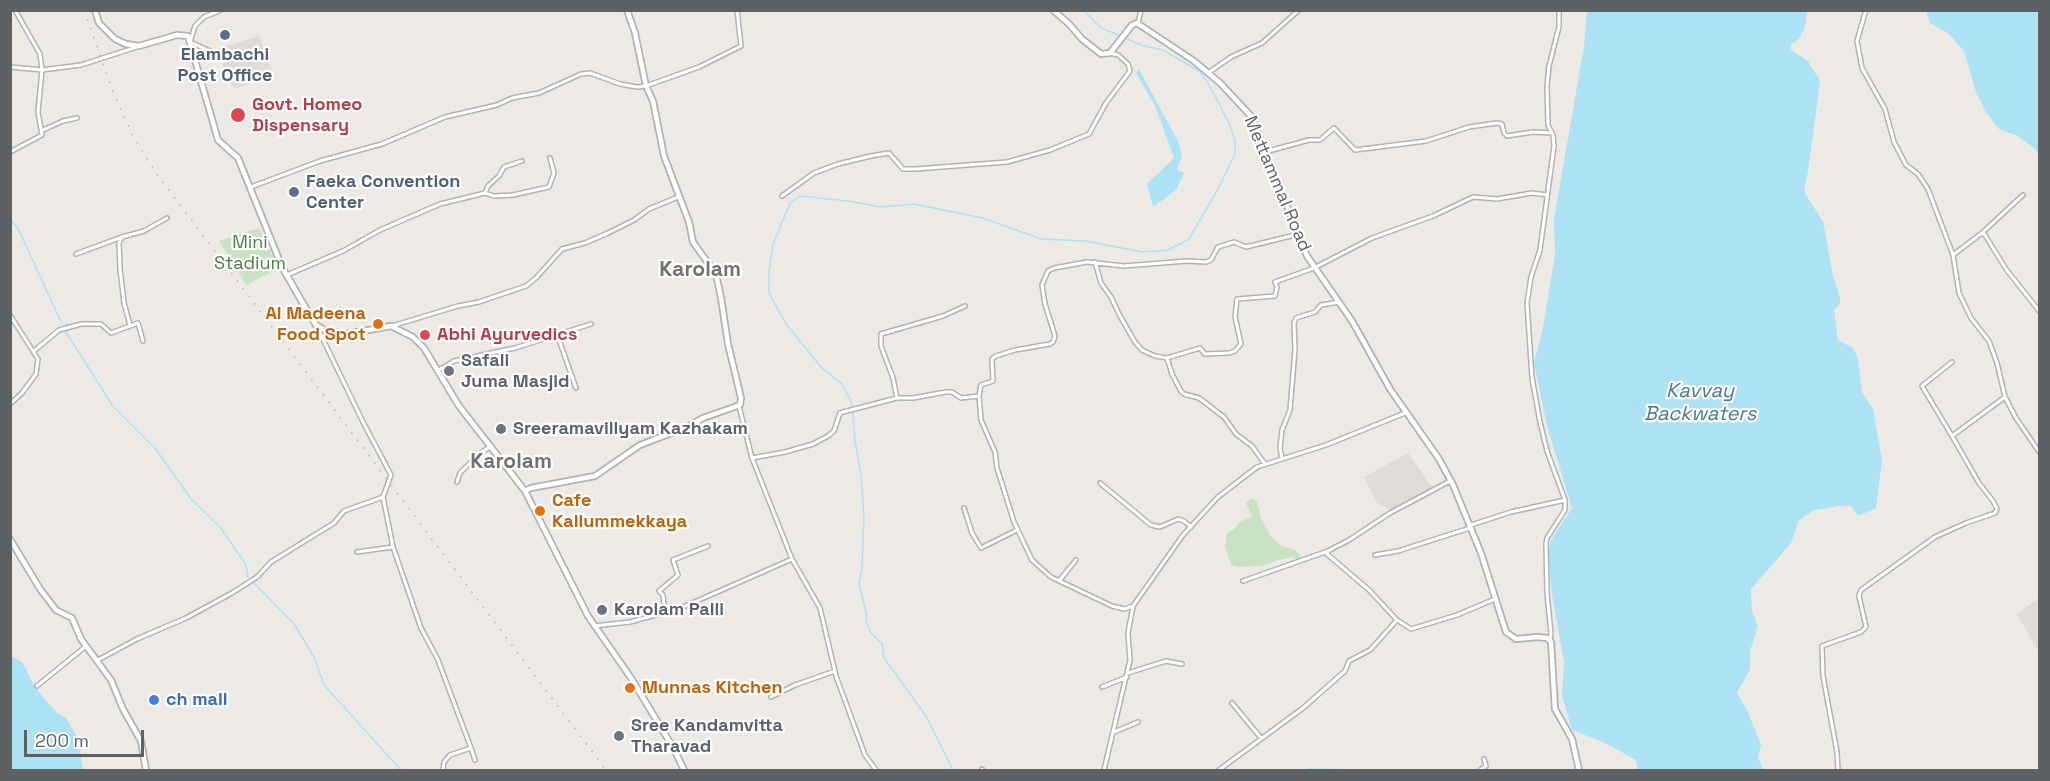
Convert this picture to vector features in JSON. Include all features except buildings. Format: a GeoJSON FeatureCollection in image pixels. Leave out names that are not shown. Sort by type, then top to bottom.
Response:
{"type":"FeatureCollection","features":[{"type":"Feature","properties":{"kind":"main road"},"geometry":{"type":"LineString","coordinates":[[95,10],[99,23],[116,39],[139,46],[184,34],[188,36],[218,140],[238,158],[287,275],[316,325],[326,331],[346,334],[391,326],[413,337],[424,348],[459,406],[525,491],[594,626],[631,678],[674,749],[684,771]]}},
{"type":"Feature","properties":{"kind":"main road"},"geometry":{"type":"LineString","coordinates":[[525,491],[596,477],[640,445],[739,406],[741,398],[728,344],[722,298],[716,274],[693,242],[689,222],[664,156],[653,101],[646,86],[635,33],[627,10]]}},
{"type":"Feature","properties":{"kind":"main road"},"geometry":{"type":"LineString","coordinates":[[1053,10],[1098,51],[1106,54],[1110,53],[1119,39],[1132,25],[1137,23]]}},
{"type":"Feature","properties":{"kind":"main road","name":"Mettammal Road"},"geometry":{"type":"LineString","coordinates":[[1137,23],[1194,61],[1251,116],[1306,256],[1352,321],[1390,389],[1439,459],[1450,481],[1471,526],[1506,632],[1510,637],[1518,639],[1547,638],[1550,640]]}},
{"type":"Feature","properties":{"kind":"main road"},"geometry":{"type":"LineString","coordinates":[[10,539],[30,575],[56,610],[72,618],[96,662],[111,680],[123,709],[141,741],[146,771]]}},
{"type":"Feature","properties":{"kind":"main road"},"geometry":{"type":"LineString","coordinates":[[1550,640],[1555,709],[1572,739],[1580,771]]}},
{"type":"Feature","properties":{"kind":"street"},"geometry":{"type":"LineString","coordinates":[[10,152],[40,138],[43,130],[38,112],[42,70],[40,54],[15,10]]}},
{"type":"Feature","properties":{"kind":"street"},"geometry":{"type":"LineString","coordinates":[[210,51],[190,42],[195,26],[204,17],[221,10]]}},
{"type":"Feature","properties":{"kind":"street"},"geometry":{"type":"LineString","coordinates":[[249,188],[309,165],[382,144],[445,117],[539,93],[581,74],[590,73],[620,84],[637,87],[646,86],[699,67],[741,46],[737,10]]}},
{"type":"Feature","properties":{"kind":"street"},"geometry":{"type":"LineString","coordinates":[[1137,23],[1141,10]]}},
{"type":"Feature","properties":{"kind":"street"},"geometry":{"type":"LineString","coordinates":[[1208,73],[1231,57],[1262,43],[1299,10]]}},
{"type":"Feature","properties":{"kind":"street"},"geometry":{"type":"LineString","coordinates":[[1550,640],[1546,544],[1547,538],[1565,510],[1565,500],[1547,451],[1540,422],[1529,350],[1527,303],[1531,277],[1540,250],[1554,146],[1548,125],[1547,86],[1549,66],[1559,27],[1560,10]]}},
{"type":"Feature","properties":{"kind":"street"},"geometry":{"type":"LineString","coordinates":[[1866,10],[1857,41],[1862,69],[1885,109],[1894,142],[1906,165],[1918,174],[1928,189],[1953,255],[1959,293],[1971,318],[1985,333],[1994,353],[2006,398],[2016,418],[2040,453]]}},
{"type":"Feature","properties":{"kind":"street"},"geometry":{"type":"LineString","coordinates":[[10,67],[42,70],[81,65],[139,46]]}},
{"type":"Feature","properties":{"kind":"street"},"geometry":{"type":"LineString","coordinates":[[782,196],[814,173],[871,156],[889,153],[903,169],[959,167],[1007,162],[1050,150],[1089,134],[1106,104],[1130,70],[1128,64],[1110,53]]}},
{"type":"Feature","properties":{"kind":"street"},"geometry":{"type":"LineString","coordinates":[[43,130],[63,121],[77,118]]}},
{"type":"Feature","properties":{"kind":"street"},"geometry":{"type":"LineString","coordinates":[[1265,152],[1309,140],[1320,140],[1334,128],[1355,150],[1426,141],[1469,127],[1497,123],[1502,124],[1504,134],[1507,136],[1533,132],[1552,133]]}},
{"type":"Feature","properties":{"kind":"street"},"geometry":{"type":"LineString","coordinates":[[287,275],[343,251],[380,230],[440,204],[485,193],[494,196],[513,195],[549,187],[554,173],[550,158]]}},
{"type":"Feature","properties":{"kind":"street"},"geometry":{"type":"LineString","coordinates":[[485,193],[504,167],[522,161]]}},
{"type":"Feature","properties":{"kind":"street"},"geometry":{"type":"LineString","coordinates":[[1095,262],[1101,283],[1142,350],[1167,358],[1200,348],[1205,354],[1229,353],[1236,351],[1241,344],[1235,317],[1237,299],[1275,296],[1277,288],[1275,282],[1314,268],[1372,238],[1433,216],[1473,197],[1497,199],[1532,193],[1547,195]]}},
{"type":"Feature","properties":{"kind":"street"},"geometry":{"type":"LineString","coordinates":[[1953,255],[1982,234],[2023,195]]}},
{"type":"Feature","properties":{"kind":"street"},"geometry":{"type":"LineString","coordinates":[[391,326],[479,302],[526,286],[562,249],[585,243],[608,233],[634,220],[649,209],[680,196]]}},
{"type":"Feature","properties":{"kind":"street"},"geometry":{"type":"LineString","coordinates":[[76,254],[144,231],[167,218]]}},
{"type":"Feature","properties":{"kind":"street"},"geometry":{"type":"LineString","coordinates":[[1133,606],[1118,609],[1051,577],[1032,560],[1017,530],[997,468],[995,452],[981,420],[979,396],[981,385],[993,381],[992,359],[1015,350],[1053,342],[1055,336],[1042,285],[1048,271],[1071,263],[1095,262],[1124,266],[1187,261],[1206,262],[1211,260],[1218,248],[1234,242],[1246,247],[1299,234]]}},
{"type":"Feature","properties":{"kind":"street"},"geometry":{"type":"LineString","coordinates":[[1982,234],[1988,238],[2006,269],[2040,312]]}},
{"type":"Feature","properties":{"kind":"street"},"geometry":{"type":"LineString","coordinates":[[122,237],[119,243],[120,269],[124,303],[130,325]]}},
{"type":"Feature","properties":{"kind":"street"},"geometry":{"type":"LineString","coordinates":[[1282,458],[1280,448],[1282,430],[1290,410],[1295,349],[1294,323],[1296,318],[1315,312],[1321,305],[1339,302]]}},
{"type":"Feature","properties":{"kind":"street"},"geometry":{"type":"LineString","coordinates":[[897,398],[893,378],[881,346],[881,334],[943,316],[965,306]]}},
{"type":"Feature","properties":{"kind":"street"},"geometry":{"type":"LineString","coordinates":[[10,315],[39,359],[36,374],[22,393],[10,404]]}},
{"type":"Feature","properties":{"kind":"street"},"geometry":{"type":"LineString","coordinates":[[34,351],[59,330],[81,324],[101,324],[111,333],[138,323],[144,340]]}},
{"type":"Feature","properties":{"kind":"street"},"geometry":{"type":"LineString","coordinates":[[438,371],[454,362],[515,348],[591,324]]}},
{"type":"Feature","properties":{"kind":"street"},"geometry":{"type":"LineString","coordinates":[[316,325],[391,475],[383,497],[393,547],[421,628],[438,660],[475,760]]}},
{"type":"Feature","properties":{"kind":"street"},"geometry":{"type":"LineString","coordinates":[[557,334],[576,388]]}},
{"type":"Feature","properties":{"kind":"street"},"geometry":{"type":"LineString","coordinates":[[1167,358],[1180,391],[1199,398],[1224,417],[1236,434],[1252,446],[1265,464]]}},
{"type":"Feature","properties":{"kind":"street"},"geometry":{"type":"LineString","coordinates":[[1838,771],[1837,752],[1823,676],[1822,646],[1861,632],[1866,627],[1859,596],[1861,590],[1935,537],[1996,511],[1922,386],[1952,362]]}},
{"type":"Feature","properties":{"kind":"street"},"geometry":{"type":"LineString","coordinates":[[752,458],[813,444],[834,431],[840,413],[897,398],[952,392],[961,398],[979,396]]}},
{"type":"Feature","properties":{"kind":"street"},"geometry":{"type":"LineString","coordinates":[[1952,436],[2006,398]]}},
{"type":"Feature","properties":{"kind":"street"},"geometry":{"type":"LineString","coordinates":[[739,406],[752,458],[792,559],[820,608],[835,670],[866,755],[876,771]]}},
{"type":"Feature","properties":{"kind":"street"},"geometry":{"type":"LineString","coordinates":[[1104,771],[1130,660],[1128,633],[1133,606],[1191,526],[1218,497],[1257,467],[1326,445],[1405,412]]}},
{"type":"Feature","properties":{"kind":"street"},"geometry":{"type":"LineString","coordinates":[[457,482],[460,473],[488,448],[492,448]]}},
{"type":"Feature","properties":{"kind":"street"},"geometry":{"type":"LineString","coordinates":[[1243,581],[1328,551],[1390,513],[1450,481]]}},
{"type":"Feature","properties":{"kind":"street"},"geometry":{"type":"LineString","coordinates":[[1100,483],[1151,525],[1160,527],[1178,519],[1191,526]]}},
{"type":"Feature","properties":{"kind":"street"},"geometry":{"type":"LineString","coordinates":[[96,662],[232,593],[257,577],[272,562],[334,523],[344,511],[383,497]]}},
{"type":"Feature","properties":{"kind":"street"},"geometry":{"type":"LineString","coordinates":[[1376,555],[1398,551],[1511,512],[1565,500]]}},
{"type":"Feature","properties":{"kind":"street"},"geometry":{"type":"LineString","coordinates":[[964,508],[972,534],[981,548],[1017,530]]}},
{"type":"Feature","properties":{"kind":"street"},"geometry":{"type":"LineString","coordinates":[[668,612],[663,595],[659,591],[678,575],[673,560],[708,546]]}},
{"type":"Feature","properties":{"kind":"street"},"geometry":{"type":"LineString","coordinates":[[357,552],[393,547]]}},
{"type":"Feature","properties":{"kind":"street"},"geometry":{"type":"LineString","coordinates":[[1328,551],[1327,554],[1369,590],[1397,621],[1411,629],[1457,615],[1495,599]]}},
{"type":"Feature","properties":{"kind":"street"},"geometry":{"type":"LineString","coordinates":[[594,626],[630,622],[681,608],[792,559]]}},
{"type":"Feature","properties":{"kind":"street"},"geometry":{"type":"LineString","coordinates":[[1059,581],[1076,560]]}},
{"type":"Feature","properties":{"kind":"street"},"geometry":{"type":"LineString","coordinates":[[1220,771],[1303,708],[1345,671],[1348,661],[1370,650],[1397,621]]}},
{"type":"Feature","properties":{"kind":"street"},"geometry":{"type":"LineString","coordinates":[[37,687],[86,646]]}},
{"type":"Feature","properties":{"kind":"street"},"geometry":{"type":"LineString","coordinates":[[1102,687],[1166,661],[1182,663]]}},
{"type":"Feature","properties":{"kind":"street"},"geometry":{"type":"LineString","coordinates":[[771,698],[795,685],[835,670]]}},
{"type":"Feature","properties":{"kind":"street"},"geometry":{"type":"LineString","coordinates":[[1232,703],[1261,738]]}},
{"type":"Feature","properties":{"kind":"street"},"geometry":{"type":"LineString","coordinates":[[1114,732],[1138,722]]}},
{"type":"Feature","properties":{"kind":"street"},"geometry":{"type":"LineString","coordinates":[[443,771],[444,762],[450,755],[471,748]]}},
{"type":"Feature","properties":{"kind":"street"},"geometry":{"type":"LineString","coordinates":[[1480,771],[1486,766],[1484,759]]}},
{"type":"Feature","properties":{"kind":"shaded area"},"geometry":{"type":"Polygon","coordinates":[[[259,36],[274,76],[234,89],[216,49],[259,36]]]}},
{"type":"Feature","properties":{"kind":"shaded area"},"geometry":{"type":"Polygon","coordinates":[[[1408,453],[1433,488],[1392,510],[1377,503],[1364,477],[1408,453]]]}},
{"type":"Feature","properties":{"kind":"shaded area"},"geometry":{"type":"Polygon","coordinates":[[[2039,598],[2040,648],[2037,649],[2017,614],[2039,598]]]}},
{"type":"Feature","properties":{"kind":"green space","name":"Mini Stadium"},"geometry":{"type":"Polygon","coordinates":[[[259,228],[279,268],[246,285],[219,241],[259,228]]]}},
{"type":"Feature","properties":{"kind":"green space"},"geometry":{"type":"Polygon","coordinates":[[[1251,498],[1257,501],[1261,518],[1271,537],[1282,546],[1296,550],[1302,559],[1297,561],[1293,557],[1264,566],[1231,565],[1225,547],[1227,533],[1252,516],[1246,503],[1251,498]]]}},
{"type":"Feature","properties":{"kind":"water","name":"Kavvay Backwaters"},"geometry":{"type":"Polygon","coordinates":[[[1587,11],[1807,11],[1805,27],[1799,39],[1790,45],[1791,50],[1808,61],[1820,81],[1805,194],[1823,221],[1833,276],[1840,297],[1840,304],[1834,310],[1838,340],[1853,348],[1858,358],[1862,392],[1873,409],[1882,461],[1876,508],[1858,516],[1851,506],[1814,510],[1799,520],[1791,543],[1751,589],[1752,611],[1758,626],[1750,651],[1750,669],[1737,693],[1747,710],[1761,745],[1758,758],[1763,769],[1770,770],[1638,770],[1636,760],[1605,743],[1572,730],[1562,696],[1564,662],[1552,595],[1548,556],[1551,540],[1572,508],[1547,426],[1534,363],[1543,328],[1555,255],[1554,219],[1584,46],[1587,11]]]}},
{"type":"Feature","properties":{"kind":"water"},"geometry":{"type":"Polygon","coordinates":[[[1926,11],[2039,11],[2039,156],[2036,150],[2018,136],[1999,129],[1985,111],[1976,92],[1964,51],[1949,34],[1930,23],[1926,11]]]}},
{"type":"Feature","properties":{"kind":"water"},"geometry":{"type":"Polygon","coordinates":[[[1139,69],[1178,141],[1182,155],[1177,170],[1184,173],[1176,190],[1153,207],[1147,184],[1174,158],[1155,106],[1136,73],[1139,69]]]}},
{"type":"Feature","properties":{"kind":"water"},"geometry":{"type":"Polygon","coordinates":[[[11,656],[22,662],[36,689],[57,713],[66,718],[78,739],[83,770],[11,770],[11,656]]]}},
{"type":"Feature","properties":{"kind":"waterway"},"geometry":{"type":"LineString","coordinates":[[1083,10],[1100,27],[1120,36]]}},
{"type":"Feature","properties":{"kind":"waterway"},"geometry":{"type":"LineString","coordinates":[[953,770],[926,716],[884,658],[882,644],[871,633],[866,622],[867,617],[859,583],[862,569],[864,516],[852,404],[843,385],[821,367],[786,324],[769,293],[773,244],[790,203],[800,196],[881,207],[914,204],[983,218],[1041,239],[1086,241],[1142,252],[1168,250],[1189,239],[1235,154],[1235,140],[1229,123],[1199,71],[1163,50],[1127,39]]}},
{"type":"Feature","properties":{"kind":"waterway"},"geometry":{"type":"LineString","coordinates":[[10,219],[18,228],[61,322]]}},
{"type":"Feature","properties":{"kind":"waterway"},"geometry":{"type":"LineString","coordinates":[[66,332],[112,405],[155,448],[191,499],[221,528],[246,565],[248,577]]}},
{"type":"Feature","properties":{"kind":"waterway"},"geometry":{"type":"LineString","coordinates":[[253,582],[294,624],[314,657],[324,685],[401,770]]}},
{"type":"Feature","properties":{"kind":"waterway"},"geometry":{"type":"LineString","coordinates":[[1304,770],[1355,770]]}},
{"type":"Feature","properties":{"kind":"railway"},"geometry":{"type":"LineString","coordinates":[[84,10],[113,92],[132,134],[156,173],[606,770]]}},
{"type":"Feature","properties":{"kind":"place","name":"Elambachi Post Office"},"geometry":{"type":"Point","coordinates":[225,35]}},
{"type":"Feature","properties":{"kind":"place","name":"Govt. Homeo Dispensary"},"geometry":{"type":"Point","coordinates":[238,115]}},
{"type":"Feature","properties":{"kind":"place","name":"Faeka Convention Center"},"geometry":{"type":"Point","coordinates":[294,192]}},
{"type":"Feature","properties":{"kind":"place","name":"Al Madeena Food Spot"},"geometry":{"type":"Point","coordinates":[378,324]}},
{"type":"Feature","properties":{"kind":"place","name":"Abhi Ayurvedics"},"geometry":{"type":"Point","coordinates":[425,335]}},
{"type":"Feature","properties":{"kind":"place","name":"Safali Juma Masjid"},"geometry":{"type":"Point","coordinates":[449,371]}},
{"type":"Feature","properties":{"kind":"place","name":"Sreeramavillyam Kazhakam"},"geometry":{"type":"Point","coordinates":[501,429]}},
{"type":"Feature","properties":{"kind":"place","name":"Cafe Kallummekkaya"},"geometry":{"type":"Point","coordinates":[540,511]}},
{"type":"Feature","properties":{"kind":"place","name":"Karolam Palli"},"geometry":{"type":"Point","coordinates":[602,610]}},
{"type":"Feature","properties":{"kind":"place","name":"Munnas Kitchen"},"geometry":{"type":"Point","coordinates":[630,688]}},
{"type":"Feature","properties":{"kind":"place","name":"ch mall"},"geometry":{"type":"Point","coordinates":[154,700]}},
{"type":"Feature","properties":{"kind":"place","name":"Sree Kandamvitta Tharavad"},"geometry":{"type":"Point","coordinates":[619,736]}},
{"type":"Feature","properties":{"kind":"district","name":"Karolam"},"geometry":{"type":"Point","coordinates":[700,270]}},
{"type":"Feature","properties":{"kind":"district","name":"Karolam"},"geometry":{"type":"Point","coordinates":[511,462]}}]}
